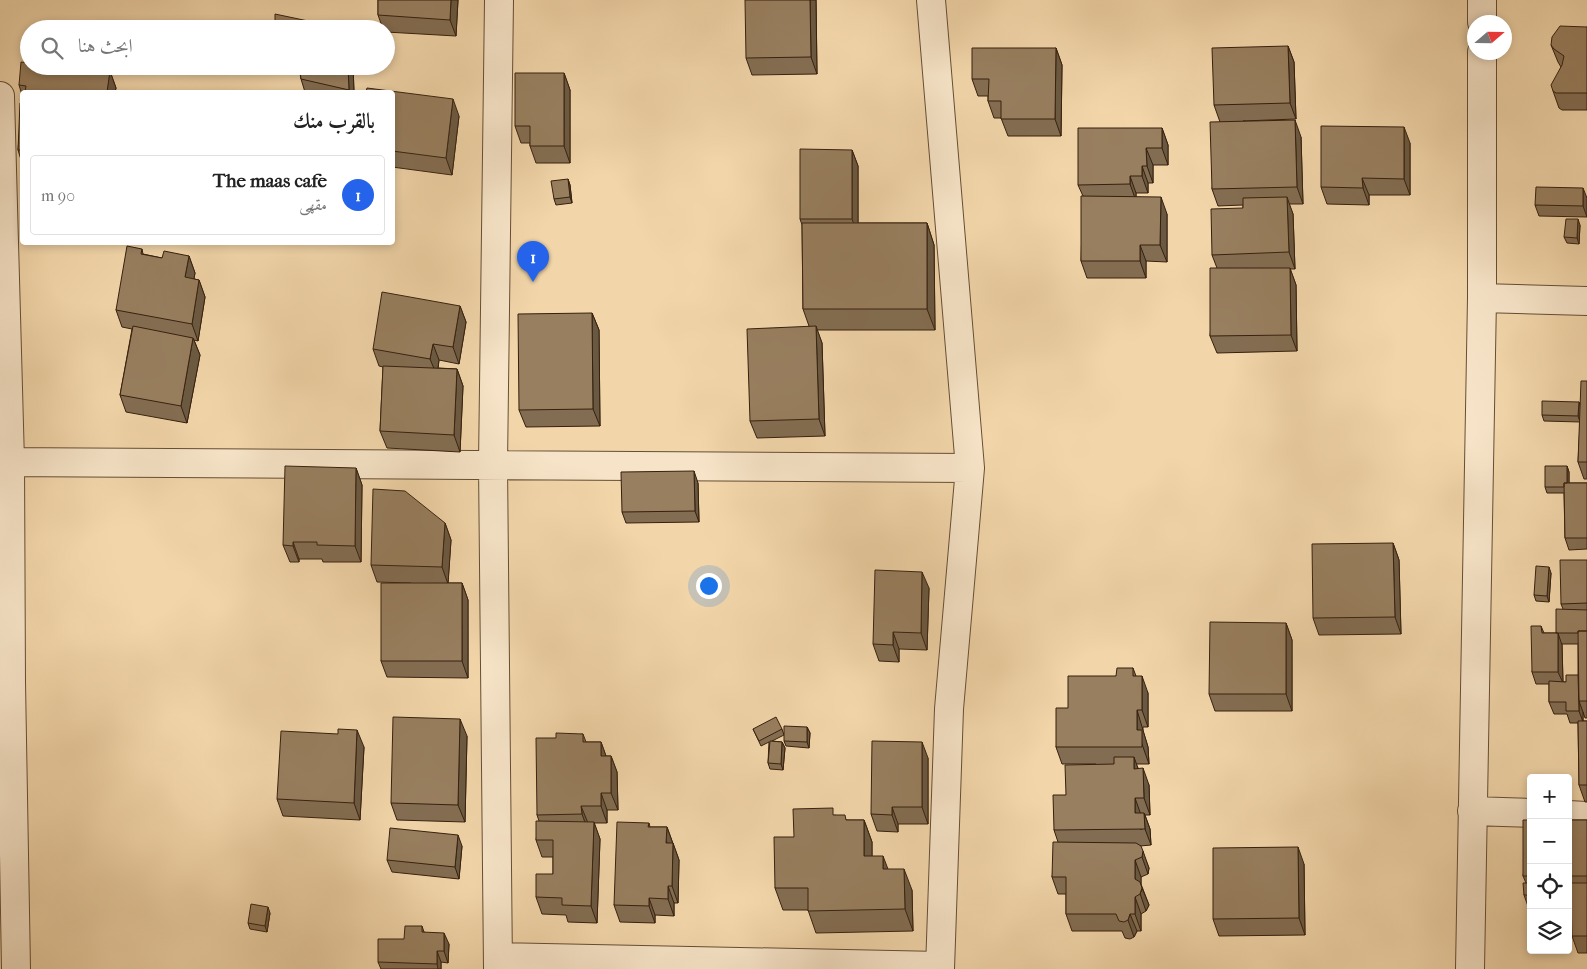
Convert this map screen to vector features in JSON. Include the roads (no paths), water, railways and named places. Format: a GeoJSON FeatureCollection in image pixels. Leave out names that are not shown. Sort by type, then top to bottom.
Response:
{"type":"FeatureCollection","features":[{"type":"Feature","properties":{"kind":"street"},"geometry":{"type":"LineString","coordinates":[[498,0],[493,464],[498,963],[940,967],[949,709],[970,468],[931,0]]}},
{"type":"Feature","properties":{"kind":"street"},"geometry":{"type":"LineString","coordinates":[[1482,0],[1482,15]]}},
{"type":"Feature","properties":{"kind":"street"},"geometry":{"type":"LineString","coordinates":[[1470,969],[1482,298],[1482,60]]}},
{"type":"Feature","properties":{"kind":"street"},"geometry":{"type":"LineString","coordinates":[[0,96],[6,682],[16,969]]}},
{"type":"Feature","properties":{"kind":"street"},"geometry":{"type":"LineString","coordinates":[[1482,298],[1587,301]]}},
{"type":"Feature","properties":{"kind":"street"},"geometry":{"type":"LineString","coordinates":[[5,462],[970,468]]}},
{"type":"Feature","properties":{"kind":"street"},"geometry":{"type":"LineString","coordinates":[[1472,811],[1527,813]]}},
{"type":"Feature","properties":{"kind":"street"},"geometry":{"type":"LineString","coordinates":[[1572,815],[1587,816]]}},
{"type":"Feature","properties":{"kind":"place","name":"The maas cafe"},"geometry":{"type":"Point","coordinates":[533,282]}}]}
